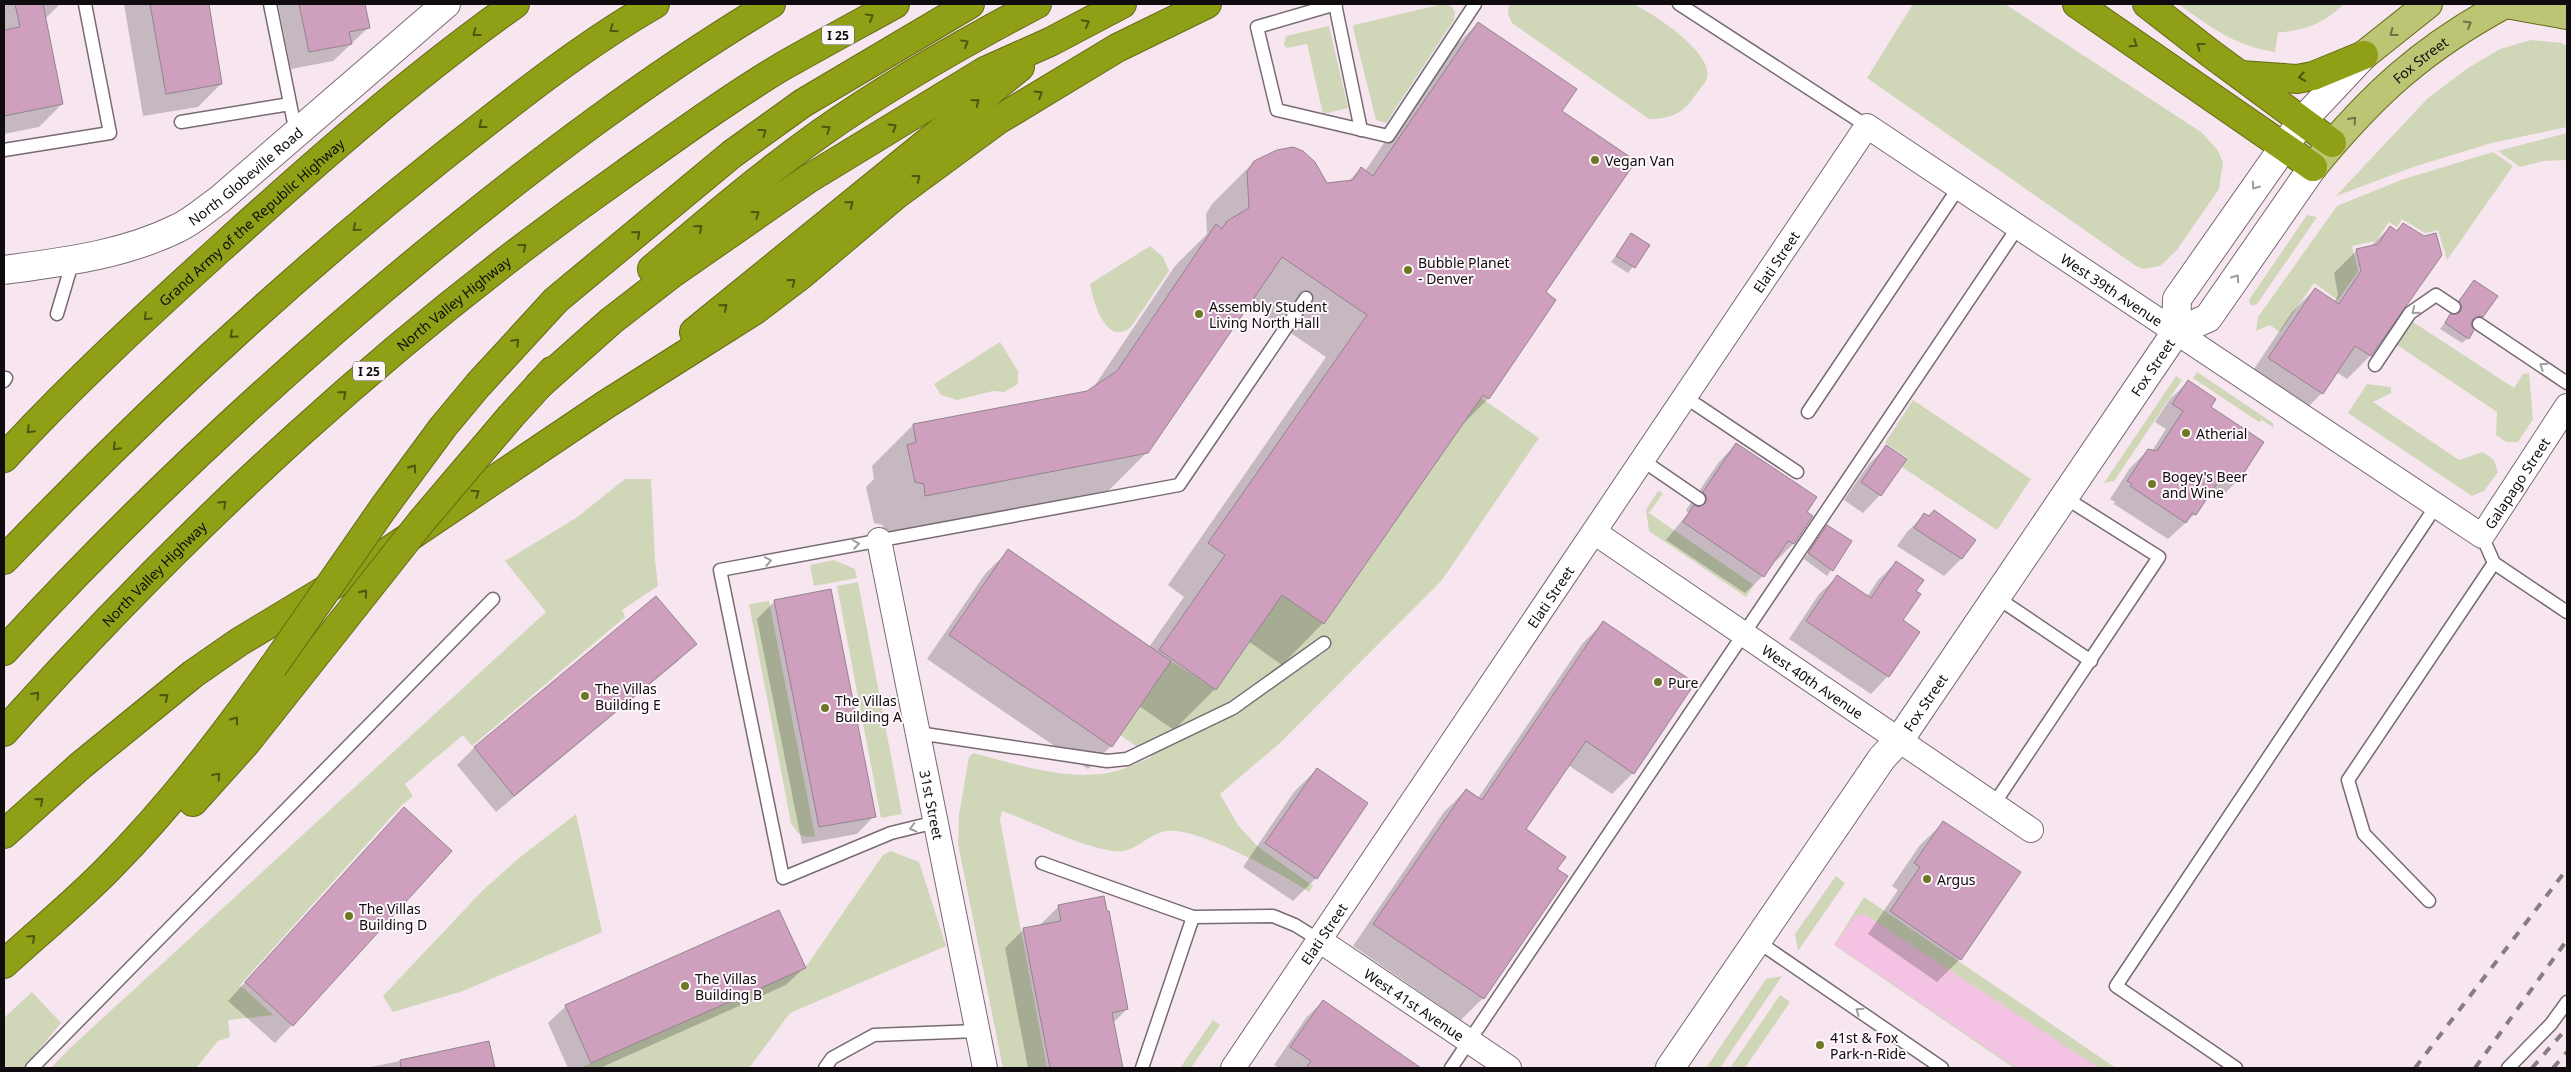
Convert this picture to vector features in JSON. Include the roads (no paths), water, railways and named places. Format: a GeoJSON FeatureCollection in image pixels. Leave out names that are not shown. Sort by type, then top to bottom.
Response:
{"type":"FeatureCollection","features":[{"type":"Feature","properties":{"kind":"highway","name":"Grand Army of the Republic Highway"},"geometry":{"type":"LineString","coordinates":[[4,458],[118,345],[300,176],[406,85],[515,4]]}},
{"type":"Feature","properties":{"kind":"highway"},"geometry":{"type":"LineString","coordinates":[[4,560],[166,397],[266,305],[393,196],[538,82],[622,23],[655,4]]}},
{"type":"Feature","properties":{"kind":"highway"},"geometry":{"type":"LineString","coordinates":[[4,651],[205,446],[372,297],[517,180],[589,126],[648,83],[771,4]]}},
{"type":"Feature","properties":{"kind":"highway","name":"North Valley Highway"},"geometry":{"type":"LineString","coordinates":[[4,732],[84,643],[237,491],[294,436],[419,330],[543,231],[694,124],[782,67],[894,4]]}},
{"type":"Feature","properties":{"kind":"highway"},"geometry":{"type":"LineString","coordinates":[[4,964],[109,868],[189,781],[273,667],[384,507],[443,427],[478,385],[556,300],[732,154],[803,103],[970,4]]}},
{"type":"Feature","properties":{"kind":"highway"},"geometry":{"type":"LineString","coordinates":[[61,911],[184,811],[246,743],[421,522],[511,416],[590,327],[651,270],[766,173],[882,92],[1037,4]]}},
{"type":"Feature","properties":{"kind":"highway"},"geometry":{"type":"LineString","coordinates":[[539,385],[604,327],[673,273],[800,184],[985,71],[1050,42],[1122,4]]}},
{"type":"Feature","properties":{"kind":"highway"},"geometry":{"type":"LineString","coordinates":[[4,834],[80,766],[193,674],[276,618],[378,558],[605,405],[755,310],[902,190],[998,120],[1117,48],[1207,4]]}},
{"type":"Feature","properties":{"kind":"highway"},"geometry":{"type":"LineString","coordinates":[[2147,4],[2332,143]]}},
{"type":"Feature","properties":{"kind":"highway"},"geometry":{"type":"LineString","coordinates":[[2084,8],[2313,167]]}},
{"type":"Feature","properties":{"kind":"highway"},"geometry":{"type":"LineString","coordinates":[[605,405],[1050,42]]}},
{"type":"Feature","properties":{"kind":"highway"},"geometry":{"type":"LineString","coordinates":[[2240,74],[2297,79],[2313,76],[2364,55]]}},
{"type":"Feature","properties":{"kind":"main road"},"geometry":{"type":"LineString","coordinates":[[2506,4],[2567,15]]}},
{"type":"Feature","properties":{"kind":"main road","name":"Fox Street"},"geometry":{"type":"LineString","coordinates":[[2313,167],[2356,116],[2404,70],[2442,41],[2506,4]]}},
{"type":"Feature","properties":{"kind":"main road","name":"Fox Street"},"geometry":{"type":"LineString","coordinates":[[2364,55],[2425,7]]}},
{"type":"Feature","properties":{"kind":"street","name":"North Globeville Road"},"geometry":{"type":"LineString","coordinates":[[4,270],[73,260],[127,249],[179,228],[219,200],[446,4]]}},
{"type":"Feature","properties":{"kind":"street","name":"Fox Street"},"geometry":{"type":"LineString","coordinates":[[2176,332],[2177,298],[2302,121],[2364,55]]}},
{"type":"Feature","properties":{"kind":"street","name":"West 39th Avenue"},"geometry":{"type":"LineString","coordinates":[[1867,126],[2482,536]]}},
{"type":"Feature","properties":{"kind":"street","name":"Elati Street"},"geometry":{"type":"LineString","coordinates":[[1232,1068],[1867,126]]}},
{"type":"Feature","properties":{"kind":"street","name":"Fox Street"},"geometry":{"type":"LineString","coordinates":[[1670,1068],[1882,758],[1900,739],[2176,332],[2208,318],[2313,167]]}},
{"type":"Feature","properties":{"kind":"street","name":"Galapago Street"},"geometry":{"type":"LineString","coordinates":[[2482,536],[2567,406]]}},
{"type":"Feature","properties":{"kind":"street","name":"West 40th Avenue"},"geometry":{"type":"LineString","coordinates":[[1594,532],[2032,830]]}},
{"type":"Feature","properties":{"kind":"street","name":"31st Street"},"geometry":{"type":"LineString","coordinates":[[879,540],[985,1068]]}},
{"type":"Feature","properties":{"kind":"street","name":"West 41st Avenue"},"geometry":{"type":"LineString","coordinates":[[1319,940],[1509,1068]]}},
{"type":"Feature","properties":{"kind":"lane"},"geometry":{"type":"LineString","coordinates":[[4,150],[110,133],[85,4]]}},
{"type":"Feature","properties":{"kind":"lane"},"geometry":{"type":"LineString","coordinates":[[270,4],[296,133]]}},
{"type":"Feature","properties":{"kind":"lane"},"geometry":{"type":"LineString","coordinates":[[1361,130],[1335,4],[1257,27],[1277,110],[1361,130],[1388,136],[1475,4]]}},
{"type":"Feature","properties":{"kind":"lane"},"geometry":{"type":"LineString","coordinates":[[1679,4],[1867,126]]}},
{"type":"Feature","properties":{"kind":"lane"},"geometry":{"type":"LineString","coordinates":[[181,122],[290,104]]}},
{"type":"Feature","properties":{"kind":"lane"},"geometry":{"type":"LineString","coordinates":[[1808,412],[1959,187]]}},
{"type":"Feature","properties":{"kind":"lane"},"geometry":{"type":"LineString","coordinates":[[1451,1068],[2018,227]]}},
{"type":"Feature","properties":{"kind":"lane"},"geometry":{"type":"LineString","coordinates":[[58,314],[73,260]]}},
{"type":"Feature","properties":{"kind":"lane"},"geometry":{"type":"LineString","coordinates":[[2375,365],[2410,313],[2436,295],[2454,307]]}},
{"type":"Feature","properties":{"kind":"lane"},"geometry":{"type":"LineString","coordinates":[[936,822],[891,833],[783,878],[720,570],[1179,485],[1306,298]]}},
{"type":"Feature","properties":{"kind":"lane"},"geometry":{"type":"LineString","coordinates":[[2479,324],[2567,382]]}},
{"type":"Feature","properties":{"kind":"lane"},"geometry":{"type":"LineString","coordinates":[[1685,397],[1797,472]]}},
{"type":"Feature","properties":{"kind":"lane"},"geometry":{"type":"LineString","coordinates":[[1642,460],[1698,498]]}},
{"type":"Feature","properties":{"kind":"lane"},"geometry":{"type":"LineString","coordinates":[[1994,804],[2159,557],[2064,497]]}},
{"type":"Feature","properties":{"kind":"lane"},"geometry":{"type":"LineString","coordinates":[[2236,1068],[2116,986],[2436,506]]}},
{"type":"Feature","properties":{"kind":"lane"},"geometry":{"type":"LineString","coordinates":[[2482,536],[2494,563],[2567,612]]}},
{"type":"Feature","properties":{"kind":"lane"},"geometry":{"type":"LineString","coordinates":[[2429,901],[2364,834],[2348,780],[2494,563]]}},
{"type":"Feature","properties":{"kind":"lane"},"geometry":{"type":"LineString","coordinates":[[1996,597],[2091,661]]}},
{"type":"Feature","properties":{"kind":"lane"},"geometry":{"type":"LineString","coordinates":[[32,1068],[493,599]]}},
{"type":"Feature","properties":{"kind":"lane"},"geometry":{"type":"LineString","coordinates":[[918,733],[1107,761],[1127,759],[1234,708],[1324,643]]}},
{"type":"Feature","properties":{"kind":"lane"},"geometry":{"type":"LineString","coordinates":[[1042,863],[1193,917],[1273,916],[1295,925],[1319,940]]}},
{"type":"Feature","properties":{"kind":"lane"},"geometry":{"type":"LineString","coordinates":[[1142,1068],[1193,917]]}},
{"type":"Feature","properties":{"kind":"lane"},"geometry":{"type":"LineString","coordinates":[[1757,941],[1942,1068]]}},
{"type":"Feature","properties":{"kind":"lane"},"geometry":{"type":"LineString","coordinates":[[2508,1068],[2551,1024],[2567,1002]]}},
{"type":"Feature","properties":{"kind":"lane"},"geometry":{"type":"LineString","coordinates":[[825,1068],[832,1058],[874,1035],[977,1031]]}},
{"type":"Feature","properties":{"kind":"railway"},"geometry":{"type":"LineString","coordinates":[[2415,1068],[2567,869]]}},
{"type":"Feature","properties":{"kind":"railway"},"geometry":{"type":"LineString","coordinates":[[2475,1068],[2567,940]]}},
{"type":"Feature","properties":{"kind":"railway"},"geometry":{"type":"LineString","coordinates":[[2532,1068],[2567,1028]]}},
{"type":"Feature","properties":{"kind":"railway"},"geometry":{"type":"LineString","coordinates":[[2553,1068],[2567,1052]]}},
{"type":"Feature","properties":{"kind":"place","name":"Vegan Van"},"geometry":{"type":"Point","coordinates":[1595,160]}},
{"type":"Feature","properties":{"kind":"place","name":"Bubble Planet - Denver"},"geometry":{"type":"Point","coordinates":[1408,270]}},
{"type":"Feature","properties":{"kind":"place","name":"Assembly Student Living North Hall"},"geometry":{"type":"Point","coordinates":[1199,314]}},
{"type":"Feature","properties":{"kind":"place","name":"Atherial"},"geometry":{"type":"Point","coordinates":[2186,433]}},
{"type":"Feature","properties":{"kind":"place","name":"Bogey's Beer and Wine"},"geometry":{"type":"Point","coordinates":[2152,484]}},
{"type":"Feature","properties":{"kind":"place","name":"Pure"},"geometry":{"type":"Point","coordinates":[1658,682]}},
{"type":"Feature","properties":{"kind":"place","name":"The Villas Building E"},"geometry":{"type":"Point","coordinates":[585,696]}},
{"type":"Feature","properties":{"kind":"place","name":"The Villas Building A"},"geometry":{"type":"Point","coordinates":[825,708]}},
{"type":"Feature","properties":{"kind":"place","name":"Argus"},"geometry":{"type":"Point","coordinates":[1927,879]}},
{"type":"Feature","properties":{"kind":"place","name":"The Villas Building D"},"geometry":{"type":"Point","coordinates":[349,916]}},
{"type":"Feature","properties":{"kind":"place","name":"The Villas Building B"},"geometry":{"type":"Point","coordinates":[685,986]}},
{"type":"Feature","properties":{"kind":"place","name":"41st & Fox Park-n-Ride"},"geometry":{"type":"Point","coordinates":[1820,1045]}}]}
